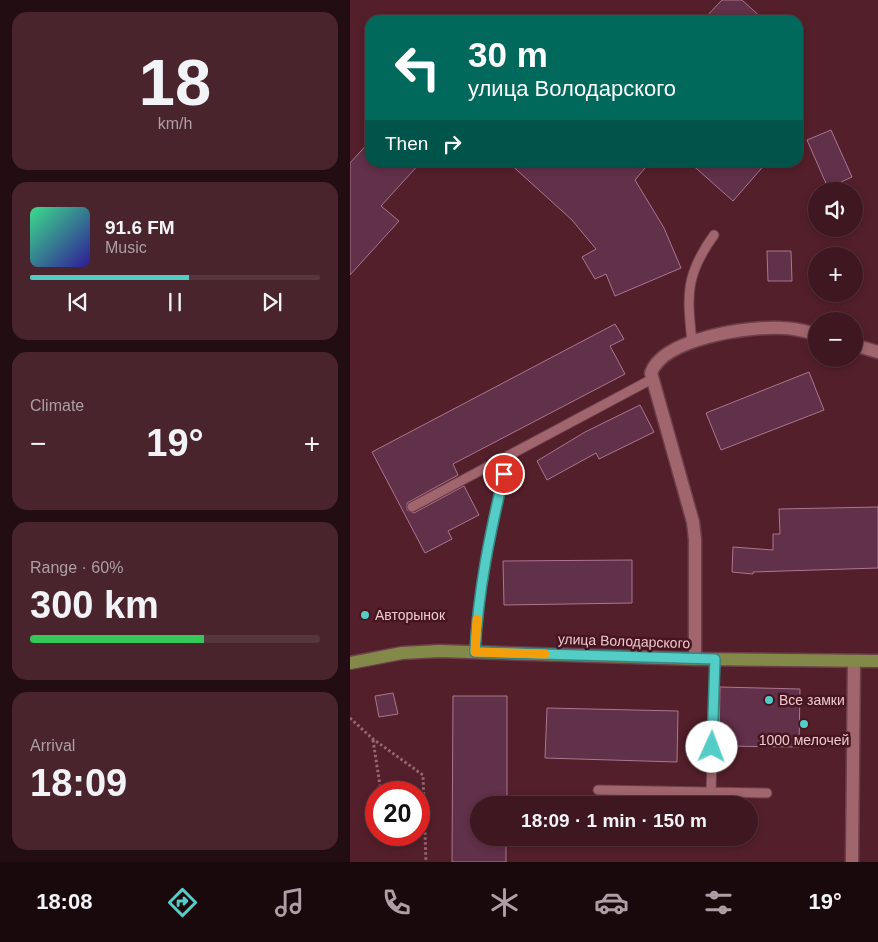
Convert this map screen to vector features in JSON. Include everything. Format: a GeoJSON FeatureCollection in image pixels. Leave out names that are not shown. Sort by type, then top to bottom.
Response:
{"type":"FeatureCollection","features":[{"type":"Feature","properties":{"kind":"main road","name":"улица Володарского"},"geometry":{"type":"LineString","coordinates":[[350,664],[402,653],[475,652],[695,659],[878,661]]}},
{"type":"Feature","properties":{"kind":"street"},"geometry":{"type":"LineString","coordinates":[[695,659],[695,539],[693,522],[651,373],[658,360],[692,342],[742,329],[783,328],[808,333]]}},
{"type":"Feature","properties":{"kind":"street"},"geometry":{"type":"LineString","coordinates":[[863,348],[878,352]]}},
{"type":"Feature","properties":{"kind":"street"},"geometry":{"type":"LineString","coordinates":[[852,862],[854,661]]}},
{"type":"Feature","properties":{"kind":"lane"},"geometry":{"type":"LineString","coordinates":[[692,342],[689,288],[699,257],[714,235]]}},
{"type":"Feature","properties":{"kind":"lane"},"geometry":{"type":"LineString","coordinates":[[412,507],[652,379]]}},
{"type":"Feature","properties":{"kind":"lane"},"geometry":{"type":"LineString","coordinates":[[475,652],[483,568],[509,455]]}},
{"type":"Feature","properties":{"kind":"lane"},"geometry":{"type":"LineString","coordinates":[[711,792],[715,659]]}},
{"type":"Feature","properties":{"kind":"lane"},"geometry":{"type":"LineString","coordinates":[[598,790],[767,793]]}},
{"type":"Feature","properties":{"kind":"path"},"geometry":{"type":"LineString","coordinates":[[350,718],[373,739],[423,775],[426,862]]}},
{"type":"Feature","properties":{"kind":"path"},"geometry":{"type":"LineString","coordinates":[[373,739],[379,781]]}},
{"type":"Feature","properties":{"kind":"building"},"geometry":{"type":"Polygon","coordinates":[[[722,0],[742,0],[758,15],[708,15],[722,0]]]}},
{"type":"Feature","properties":{"kind":"building"},"geometry":{"type":"Polygon","coordinates":[[[831,130],[852,177],[841,182],[825,182],[807,140],[831,130]]]}},
{"type":"Feature","properties":{"kind":"building"},"geometry":{"type":"Polygon","coordinates":[[[365,146],[365,167],[416,167],[381,206],[399,221],[350,275],[350,163],[365,146]]]}},
{"type":"Feature","properties":{"kind":"building"},"geometry":{"type":"Polygon","coordinates":[[[514,167],[646,167],[635,180],[664,228],[681,268],[615,296],[606,274],[595,279],[582,257],[596,249],[572,220],[514,167]]]}},
{"type":"Feature","properties":{"kind":"building"},"geometry":{"type":"Polygon","coordinates":[[[695,167],[763,167],[733,201],[695,167]]]}},
{"type":"Feature","properties":{"kind":"building"},"geometry":{"type":"Polygon","coordinates":[[[767,251],[791,251],[792,281],[768,281],[767,251]]]}},
{"type":"Feature","properties":{"kind":"building"},"geometry":{"type":"Polygon","coordinates":[[[615,324],[624,339],[610,346],[625,374],[453,464],[458,475],[407,503],[407,510],[414,513],[464,486],[479,515],[448,531],[452,539],[425,553],[372,452],[615,324]]]}},
{"type":"Feature","properties":{"kind":"building"},"geometry":{"type":"Polygon","coordinates":[[[809,372],[824,410],[721,450],[706,413],[809,372]]]}},
{"type":"Feature","properties":{"kind":"building"},"geometry":{"type":"Polygon","coordinates":[[[640,405],[654,432],[599,459],[596,453],[547,480],[537,461],[585,432],[640,405]]]}},
{"type":"Feature","properties":{"kind":"building"},"geometry":{"type":"Polygon","coordinates":[[[878,507],[878,568],[753,572],[753,574],[732,572],[733,547],[773,550],[773,534],[780,534],[779,509],[878,507]]]}},
{"type":"Feature","properties":{"kind":"building"},"geometry":{"type":"Polygon","coordinates":[[[632,560],[632,603],[504,605],[503,561],[632,560]]]}},
{"type":"Feature","properties":{"kind":"building"},"geometry":{"type":"Polygon","coordinates":[[[720,687],[800,689],[799,747],[719,746],[720,687]]]}},
{"type":"Feature","properties":{"kind":"building"},"geometry":{"type":"Polygon","coordinates":[[[393,693],[398,714],[379,717],[375,696],[393,693]]]}},
{"type":"Feature","properties":{"kind":"building"},"geometry":{"type":"Polygon","coordinates":[[[453,696],[507,696],[507,796],[470,796],[470,846],[506,846],[506,862],[452,862],[453,696]]]}},
{"type":"Feature","properties":{"kind":"building"},"geometry":{"type":"Polygon","coordinates":[[[547,708],[678,711],[677,762],[545,758],[547,708]]]}},
{"type":"Feature","properties":{"kind":"slow traffic"},"geometry":{"type":"LineString","coordinates":[[477,619],[475,652],[545,654]]}},
{"type":"Feature","properties":{"kind":"place","name":"Авторынок"},"geometry":{"type":"Point","coordinates":[365,615]}},
{"type":"Feature","properties":{"kind":"place","name":"Все замки"},"geometry":{"type":"Point","coordinates":[769,700]}},
{"type":"Feature","properties":{"kind":"place","name":"1000 мелочей"},"geometry":{"type":"Point","coordinates":[804,724]}},
{"type":"Feature","properties":{"kind":"route"},"geometry":{"type":"LineString","coordinates":[[504,474],[483,568],[475,652],[715,659],[712,747]]}}]}
